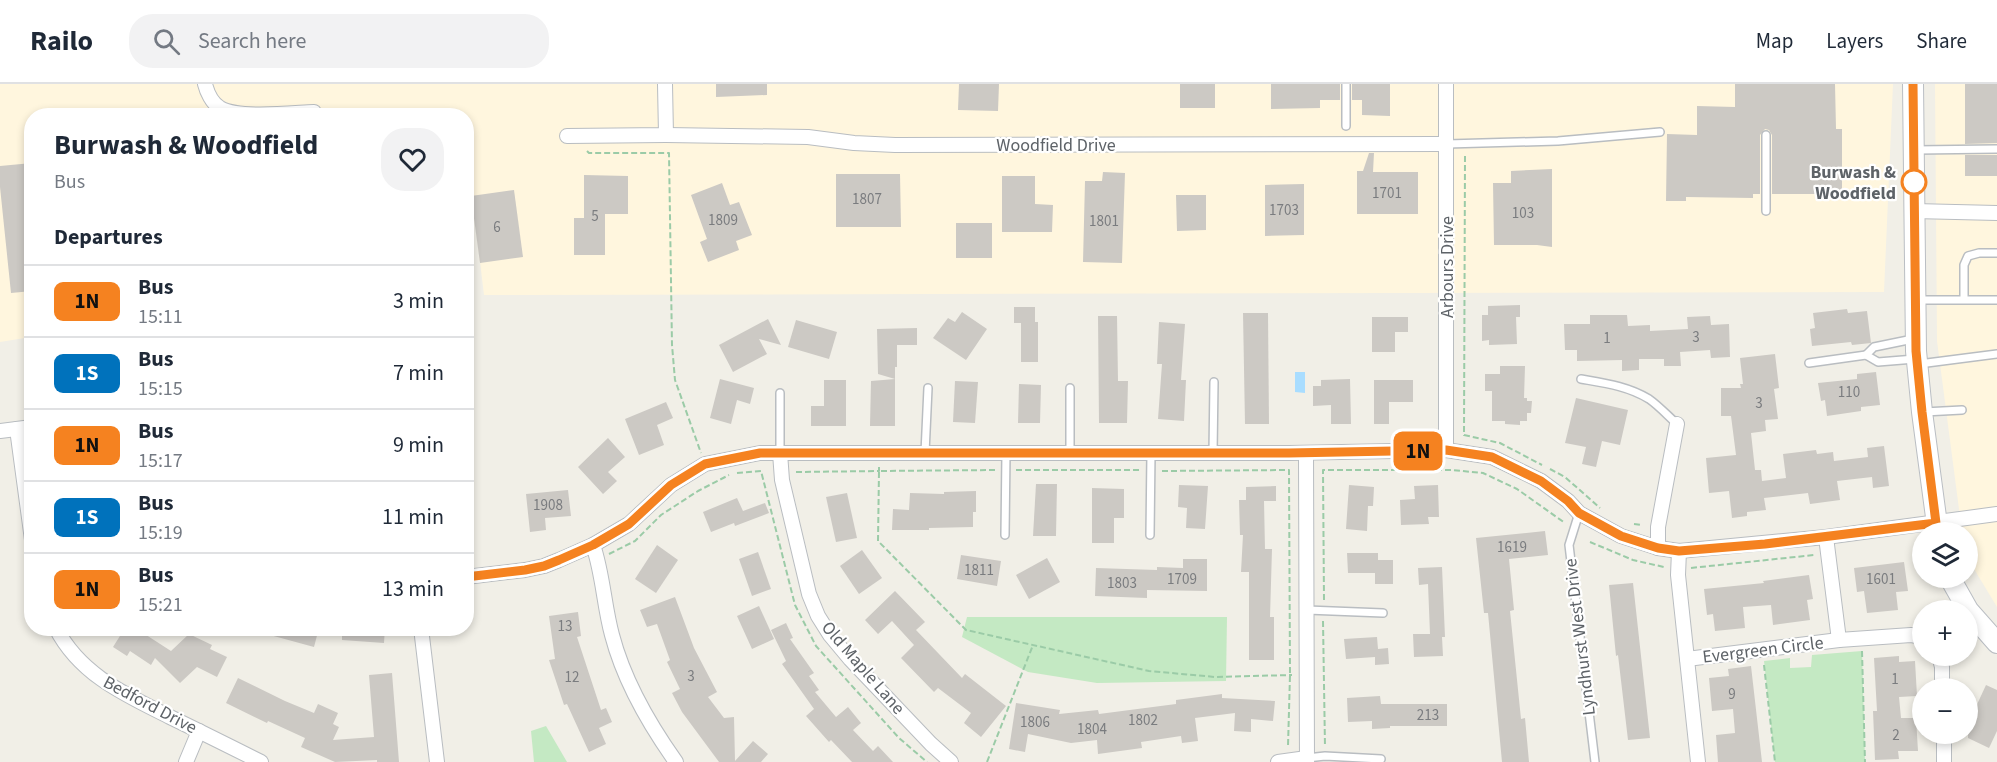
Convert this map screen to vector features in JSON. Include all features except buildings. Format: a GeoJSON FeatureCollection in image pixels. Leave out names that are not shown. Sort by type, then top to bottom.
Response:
{"type":"FeatureCollection","features":[{"type":"Feature","properties":{"kind":"street"},"geometry":{"type":"LineString","coordinates":[[205,84],[210,97],[221,108]]}},
{"type":"Feature","properties":{"kind":"street"},"geometry":{"type":"LineString","coordinates":[[665,84],[666,135]]}},
{"type":"Feature","properties":{"kind":"street","name":"Arbours Drive"},"geometry":{"type":"LineString","coordinates":[[1446,84],[1446,450]]}},
{"type":"Feature","properties":{"kind":"street"},"geometry":{"type":"LineString","coordinates":[[1913,84],[1916,354],[1936,522]]}},
{"type":"Feature","properties":{"kind":"street","name":"Woodfield Drive"},"geometry":{"type":"LineString","coordinates":[[567,136],[808,137],[895,145],[1447,144]]}},
{"type":"Feature","properties":{"kind":"street"},"geometry":{"type":"LineString","coordinates":[[1914,211],[1997,213]]}},
{"type":"Feature","properties":{"kind":"street"},"geometry":{"type":"LineString","coordinates":[[1658,548],[1658,527],[1677,424]]}},
{"type":"Feature","properties":{"kind":"street"},"geometry":{"type":"LineString","coordinates":[[0,431],[24,428]]}},
{"type":"Feature","properties":{"kind":"street"},"geometry":{"type":"LineString","coordinates":[[474,577],[544,566],[593,545],[629,524],[671,485],[705,464],[754,454],[780,453],[1306,453],[1446,450],[1492,457],[1519,469],[1541,481],[1568,501],[1579,513],[1621,536],[1658,548],[1679,551],[1912,530]]}},
{"type":"Feature","properties":{"kind":"street","name":"Old Maple Lane"},"geometry":{"type":"LineString","coordinates":[[780,453],[782,480],[806,583],[818,616],[850,659],[951,762]]}},
{"type":"Feature","properties":{"kind":"street"},"geometry":{"type":"LineString","coordinates":[[1278,762],[1307,760],[1306,453]]}},
{"type":"Feature","properties":{"kind":"street"},"geometry":{"type":"LineString","coordinates":[[1963,522],[1997,514]]}},
{"type":"Feature","properties":{"kind":"street","name":"Evergreen Circle"},"geometry":{"type":"LineString","coordinates":[[1826,537],[1839,640]]}},
{"type":"Feature","properties":{"kind":"street"},"geometry":{"type":"LineString","coordinates":[[593,545],[613,638],[623,668],[653,729],[676,762]]}},
{"type":"Feature","properties":{"kind":"street","name":"Evergreen Circle"},"geometry":{"type":"LineString","coordinates":[[1679,551],[1678,575],[1698,762]]}},
{"type":"Feature","properties":{"kind":"street"},"geometry":{"type":"LineString","coordinates":[[1956,588],[1968,610],[1997,644]]}},
{"type":"Feature","properties":{"kind":"street","name":"Evergreen Circle"},"geometry":{"type":"LineString","coordinates":[[1687,659],[1839,640],[1912,634]]}},
{"type":"Feature","properties":{"kind":"street","name":"Bedford Drive"},"geometry":{"type":"LineString","coordinates":[[61,636],[69,649],[97,677],[115,689],[261,762]]}},
{"type":"Feature","properties":{"kind":"street"},"geometry":{"type":"LineString","coordinates":[[422,636],[437,762]]}},
{"type":"Feature","properties":{"kind":"street"},"geometry":{"type":"LineString","coordinates":[[186,762],[199,731]]}},
{"type":"Feature","properties":{"kind":"street"},"geometry":{"type":"LineString","coordinates":[[1944,744],[1944,762]]}},
{"type":"Feature","properties":{"kind":"lane"},"geometry":{"type":"LineString","coordinates":[[1346,84],[1346,126]]}},
{"type":"Feature","properties":{"kind":"lane"},"geometry":{"type":"LineString","coordinates":[[1447,144],[1558,141],[1660,132]]}},
{"type":"Feature","properties":{"kind":"lane"},"geometry":{"type":"LineString","coordinates":[[1766,135],[1766,211]]}},
{"type":"Feature","properties":{"kind":"lane"},"geometry":{"type":"LineString","coordinates":[[1913,151],[1997,149]]}},
{"type":"Feature","properties":{"kind":"lane"},"geometry":{"type":"LineString","coordinates":[[1964,299],[1964,265],[1968,256],[1979,253],[1997,253]]}},
{"type":"Feature","properties":{"kind":"lane"},"geometry":{"type":"LineString","coordinates":[[1914,300],[1997,300]]}},
{"type":"Feature","properties":{"kind":"lane"},"geometry":{"type":"LineString","coordinates":[[1809,363],[1866,355],[1874,347],[1916,354],[1997,354]]}},
{"type":"Feature","properties":{"kind":"lane"},"geometry":{"type":"LineString","coordinates":[[1866,355],[1878,362],[1916,354]]}},
{"type":"Feature","properties":{"kind":"lane"},"geometry":{"type":"LineString","coordinates":[[1581,378],[1615,385],[1638,393],[1651,400],[1677,424]]}},
{"type":"Feature","properties":{"kind":"lane"},"geometry":{"type":"LineString","coordinates":[[1213,453],[1214,382]]}},
{"type":"Feature","properties":{"kind":"lane"},"geometry":{"type":"LineString","coordinates":[[926,453],[928,388]]}},
{"type":"Feature","properties":{"kind":"lane"},"geometry":{"type":"LineString","coordinates":[[1070,388],[1070,453]]}},
{"type":"Feature","properties":{"kind":"lane"},"geometry":{"type":"LineString","coordinates":[[780,393],[780,453]]}},
{"type":"Feature","properties":{"kind":"lane"},"geometry":{"type":"LineString","coordinates":[[1922,412],[1962,410]]}},
{"type":"Feature","properties":{"kind":"lane"},"geometry":{"type":"LineString","coordinates":[[1005,535],[1006,453]]}},
{"type":"Feature","properties":{"kind":"lane"},"geometry":{"type":"LineString","coordinates":[[1149,535],[1151,453]]}},
{"type":"Feature","properties":{"kind":"lane","name":"Lyndhurst West Drive"},"geometry":{"type":"LineString","coordinates":[[1579,513],[1569,545],[1595,762]]}},
{"type":"Feature","properties":{"kind":"lane"},"geometry":{"type":"LineString","coordinates":[[1307,610],[1383,613]]}},
{"type":"Feature","properties":{"kind":"lane"},"geometry":{"type":"LineString","coordinates":[[1307,760],[1325,756],[1381,759]]}},
{"type":"Feature","properties":{"kind":"path"},"geometry":{"type":"LineString","coordinates":[[669,153],[670,285],[675,380],[705,464]]}},
{"type":"Feature","properties":{"kind":"path"},"geometry":{"type":"LineString","coordinates":[[1465,156],[1464,435],[1500,443],[1533,459],[1565,477],[1605,512]]}},
{"type":"Feature","properties":{"kind":"path"},"geometry":{"type":"LineString","coordinates":[[794,472],[1289,470],[1288,749]]}},
{"type":"Feature","properties":{"kind":"path"},"geometry":{"type":"LineString","coordinates":[[1325,756],[1323,470],[1452,470],[1483,473],[1517,489],[1567,525]]}},
{"type":"Feature","properties":{"kind":"path"},"geometry":{"type":"LineString","coordinates":[[606,555],[635,540],[661,515],[698,491],[730,474],[760,471],[795,605],[816,646],[899,738],[927,762]]}},
{"type":"Feature","properties":{"kind":"path"},"geometry":{"type":"LineString","coordinates":[[879,471],[878,541],[966,630],[1149,671],[1215,677],[1290,675]]}},
{"type":"Feature","properties":{"kind":"path"},"geometry":{"type":"LineString","coordinates":[[1625,524],[1641,525]]}},
{"type":"Feature","properties":{"kind":"path"},"geometry":{"type":"LineString","coordinates":[[1590,542],[1633,560],[1666,567]]}},
{"type":"Feature","properties":{"kind":"path"},"geometry":{"type":"LineString","coordinates":[[1686,568],[1817,555]]}},
{"type":"Feature","properties":{"kind":"path"},"geometry":{"type":"LineString","coordinates":[[1862,639],[1865,762]]}},
{"type":"Feature","properties":{"kind":"path"},"geometry":{"type":"LineString","coordinates":[[987,762],[1033,645]]}},
{"type":"Feature","properties":{"kind":"path"},"geometry":{"type":"LineString","coordinates":[[1762,650],[1775,762]]}},
{"type":"Feature","properties":{"kind":"shaded area"},"geometry":{"type":"Polygon","coordinates":[[[0,84],[1893,84],[1884,292],[484,295],[474,212],[474,108],[24,108],[24,338],[0,342],[0,84]]]}},
{"type":"Feature","properties":{"kind":"shaded area"},"geometry":{"type":"Polygon","coordinates":[[[1935,84],[1997,84],[1997,607],[1978,576],[1978,522],[1961,522],[1937,341],[1935,84]]]}},
{"type":"Feature","properties":{"kind":"green space"},"geometry":{"type":"Polygon","coordinates":[[[967,617],[1227,617],[1226,681],[1097,683],[1028,672],[962,637],[967,617]]]}},
{"type":"Feature","properties":{"kind":"green space"},"geometry":{"type":"Polygon","coordinates":[[[1862,651],[1865,762],[1775,762],[1764,661],[1790,658],[1790,668],[1811,667],[1812,655],[1862,651]]]}},
{"type":"Feature","properties":{"kind":"green space"},"geometry":{"type":"Polygon","coordinates":[[[546,726],[567,762],[534,762],[531,731],[546,726]]]}},
{"type":"Feature","properties":{"kind":"water"},"geometry":{"type":"Polygon","coordinates":[[[1295,372],[1305,372],[1305,393],[1295,392],[1295,372]]]}},
{"type":"Feature","properties":{"kind":"bus line","name":"1N"},"geometry":{"type":"LineString","coordinates":[[474,576],[525,570],[559,560],[593,545],[629,524],[671,485],[705,464],[760,453],[1289,453],[1446,450],[1492,457],[1519,469],[1541,481],[1568,501],[1579,513],[1596,524],[1621,536],[1658,548],[1679,551],[1765,544],[1936,523],[1916,351],[1913,84]]}},
{"type":"Feature","properties":{"kind":"place","name":"Burwash & Woodfield"},"geometry":{"type":"Point","coordinates":[1914,182]}}]}
